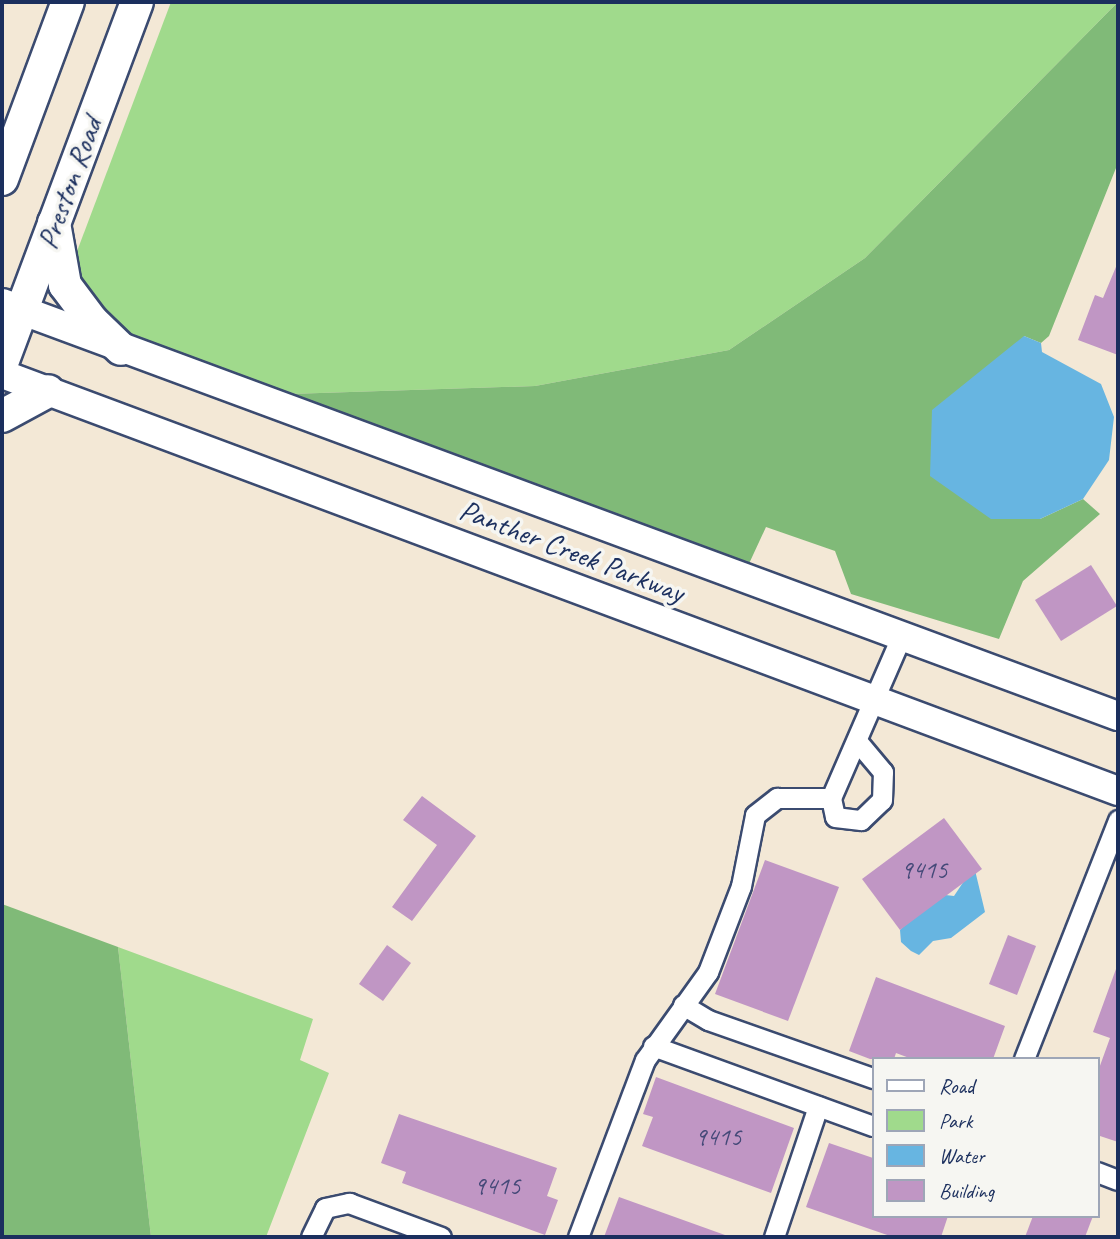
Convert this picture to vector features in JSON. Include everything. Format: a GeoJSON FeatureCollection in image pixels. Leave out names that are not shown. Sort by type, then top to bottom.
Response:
{"type":"FeatureCollection","features":[{"type":"Feature","properties":{"kind":"main road"},"geometry":{"type":"LineString","coordinates":[[4,171],[68,2]]}},
{"type":"Feature","properties":{"kind":"main road","name":"Preston Road"},"geometry":{"type":"LineString","coordinates":[[2,363],[12,306],[54,223],[136,2]]}},
{"type":"Feature","properties":{"kind":"main road"},"geometry":{"type":"LineString","coordinates":[[54,223],[65,285],[92,321],[121,349]]}},
{"type":"Feature","properties":{"kind":"main road","name":"Panther Creek Parkway"},"geometry":{"type":"LineString","coordinates":[[12,306],[901,639],[1118,716]]}},
{"type":"Feature","properties":{"kind":"main road","name":"Panther Creek Parkway"},"geometry":{"type":"LineString","coordinates":[[2,374],[1118,791]]}},
{"type":"Feature","properties":{"kind":"main road"},"geometry":{"type":"LineString","coordinates":[[2,416],[48,391]]}},
{"type":"Feature","properties":{"kind":"street"},"geometry":{"type":"LineString","coordinates":[[858,741],[883,772],[882,800],[861,820],[835,817],[831,798],[901,639]]}},
{"type":"Feature","properties":{"kind":"street"},"geometry":{"type":"LineString","coordinates":[[579,1237],[653,1046],[708,972],[738,896],[755,815],[777,798],[831,798]]}},
{"type":"Feature","properties":{"kind":"street"},"geometry":{"type":"LineString","coordinates":[[1025,1057],[1118,821]]}},
{"type":"Feature","properties":{"kind":"street"},"geometry":{"type":"LineString","coordinates":[[683,1005],[708,1020],[872,1078]]}},
{"type":"Feature","properties":{"kind":"street"},"geometry":{"type":"LineString","coordinates":[[653,1046],[872,1126]]}},
{"type":"Feature","properties":{"kind":"street"},"geometry":{"type":"LineString","coordinates":[[774,1237],[818,1106]]}},
{"type":"Feature","properties":{"kind":"street"},"geometry":{"type":"LineString","coordinates":[[1099,1173],[1118,1180]]}},
{"type":"Feature","properties":{"kind":"street"},"geometry":{"type":"LineString","coordinates":[[311,1237],[324,1209],[349,1203],[441,1237]]}},
{"type":"Feature","properties":{"kind":"green space"},"geometry":{"type":"Polygon","coordinates":[[[171,2],[1118,2],[865,258],[729,350],[535,386],[259,395],[53,315],[171,2]]]}},
{"type":"Feature","properties":{"kind":"green space"},"geometry":{"type":"Polygon","coordinates":[[[1118,2],[1118,163],[1049,336],[1041,343],[1024,336],[1040,519],[1083,499],[1100,514],[1023,581],[999,639],[851,594],[835,551],[766,527],[747,568],[259,395],[535,386],[729,350],[865,258],[1118,2]]]}},
{"type":"Feature","properties":{"kind":"green space"},"geometry":{"type":"Polygon","coordinates":[[[2,904],[118,947],[151,1237],[2,1237],[2,904]]]}},
{"type":"Feature","properties":{"kind":"green space"},"geometry":{"type":"Polygon","coordinates":[[[118,947],[313,1019],[300,1060],[329,1073],[266,1237],[151,1237],[118,947]]]}},
{"type":"Feature","properties":{"kind":"water"},"geometry":{"type":"Polygon","coordinates":[[[1024,336],[1041,343],[1042,352],[1101,384],[1114,417],[1109,460],[1083,499],[1040,519],[991,519],[930,476],[932,410],[1024,336]]]}},
{"type":"Feature","properties":{"kind":"water"},"geometry":{"type":"Polygon","coordinates":[[[974,866],[985,912],[951,938],[933,941],[919,955],[911,951],[901,942],[900,930],[937,894],[954,896],[974,866]]]}},
{"type":"Feature","properties":{"kind":"building"},"geometry":{"type":"Polygon","coordinates":[[[1118,262],[1118,355],[1078,340],[1095,295],[1103,298],[1118,262]]]}},
{"type":"Feature","properties":{"kind":"building"},"geometry":{"type":"Polygon","coordinates":[[[1091,565],[1117,606],[1061,641],[1035,600],[1091,565]]]}},
{"type":"Feature","properties":{"kind":"building"},"geometry":{"type":"Polygon","coordinates":[[[422,796],[476,836],[412,921],[392,907],[437,845],[403,820],[422,796]]]}},
{"type":"Feature","properties":{"kind":"building"},"geometry":{"type":"Polygon","coordinates":[[[944,818],[982,869],[900,930],[862,879],[944,818]]]}},
{"type":"Feature","properties":{"kind":"building"},"geometry":{"type":"Polygon","coordinates":[[[765,860],[839,887],[788,1021],[715,994],[765,860]]]}},
{"type":"Feature","properties":{"kind":"building"},"geometry":{"type":"Polygon","coordinates":[[[1008,935],[1036,946],[1017,995],[989,984],[1008,935]]]}},
{"type":"Feature","properties":{"kind":"building"},"geometry":{"type":"Polygon","coordinates":[[[387,945],[411,963],[383,1001],[359,984],[387,945]]]}},
{"type":"Feature","properties":{"kind":"building"},"geometry":{"type":"Polygon","coordinates":[[[1116,969],[1118,1142],[1099,1136],[1099,1068],[1110,1038],[1093,1032],[1116,969]]]}},
{"type":"Feature","properties":{"kind":"building"},"geometry":{"type":"Polygon","coordinates":[[[876,977],[1005,1026],[994,1057],[907,1057],[896,1053],[895,1057],[870,1059],[849,1051],[876,977]]]}},
{"type":"Feature","properties":{"kind":"building"},"geometry":{"type":"Polygon","coordinates":[[[656,1077],[794,1128],[771,1193],[642,1146],[653,1117],[643,1114],[656,1077]]]}},
{"type":"Feature","properties":{"kind":"building"},"geometry":{"type":"Polygon","coordinates":[[[399,1114],[557,1168],[547,1196],[558,1200],[545,1235],[402,1183],[406,1172],[381,1163],[399,1114]]]}},
{"type":"Feature","properties":{"kind":"building"},"geometry":{"type":"Polygon","coordinates":[[[829,1143],[872,1158],[872,1218],[947,1218],[941,1237],[893,1237],[806,1207],[829,1143]]]}},
{"type":"Feature","properties":{"kind":"building"},"geometry":{"type":"Polygon","coordinates":[[[619,1197],[725,1235],[604,1237],[619,1197]]]}},
{"type":"Feature","properties":{"kind":"building"},"geometry":{"type":"Polygon","coordinates":[[[1032,1218],[1092,1218],[1085,1237],[1025,1237],[1032,1218]]]}}]}
